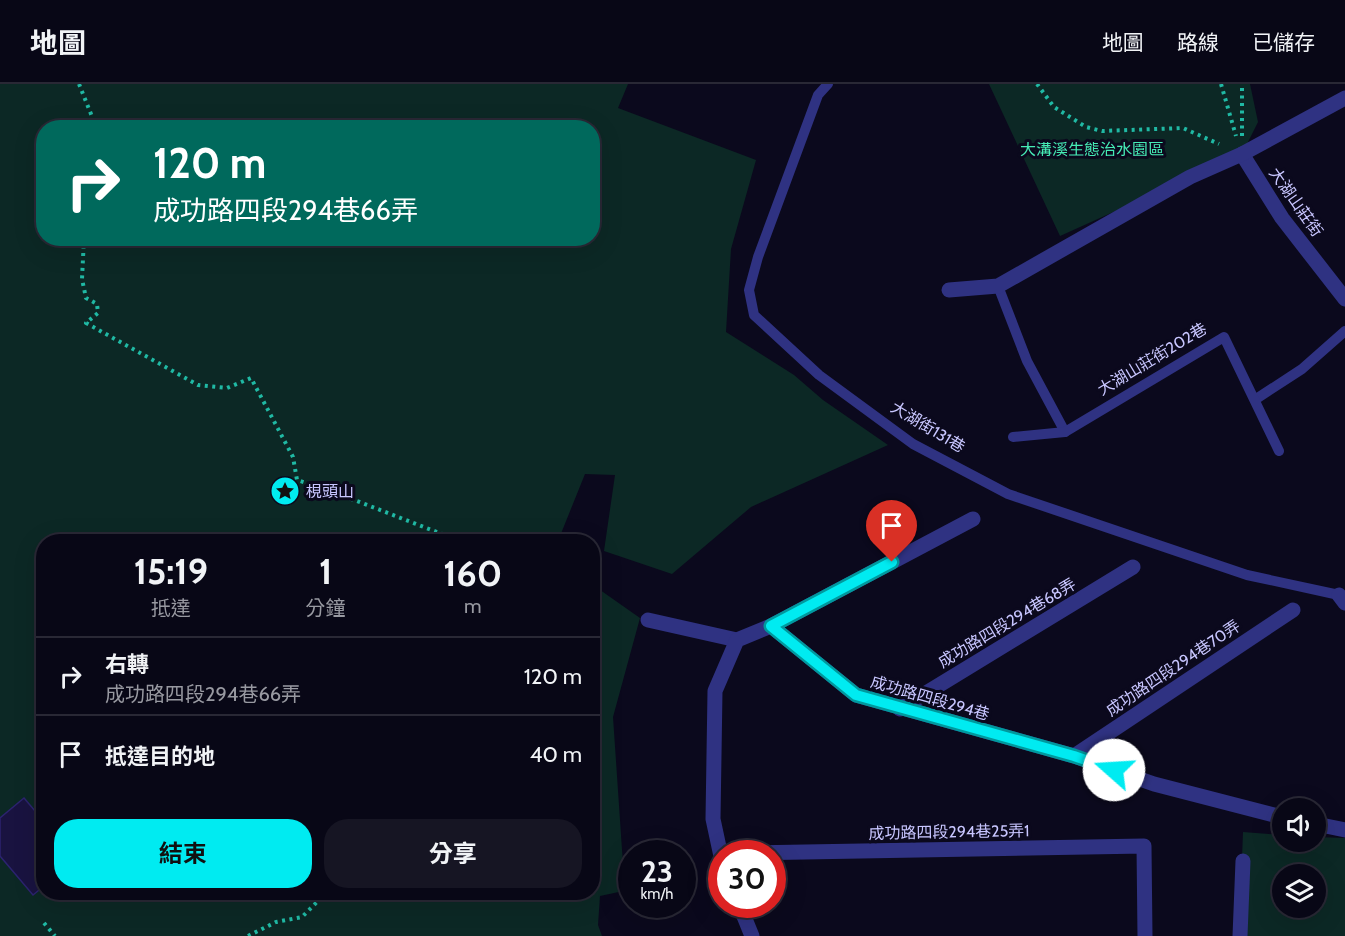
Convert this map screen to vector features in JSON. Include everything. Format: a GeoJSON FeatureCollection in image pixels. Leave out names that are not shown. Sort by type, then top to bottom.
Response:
{"type":"FeatureCollection","features":[{"type":"Feature","properties":{"kind":"street"},"geometry":{"type":"LineString","coordinates":[[949,290],[998,286],[1190,177],[1242,154],[1345,98]]}},
{"type":"Feature","properties":{"kind":"street","name":"大湖山莊街"},"geometry":{"type":"LineString","coordinates":[[1242,154],[1282,218],[1345,299]]}},
{"type":"Feature","properties":{"kind":"street"},"geometry":{"type":"LineString","coordinates":[[648,620],[737,640],[771,626],[973,519]]}},
{"type":"Feature","properties":{"kind":"street","name":"成功路四段294巷68弄"},"geometry":{"type":"LineString","coordinates":[[900,709],[1133,567]]}},
{"type":"Feature","properties":{"kind":"street","name":"成功路四段294巷70弄"},"geometry":{"type":"LineString","coordinates":[[1074,756],[1293,610]]}},
{"type":"Feature","properties":{"kind":"street","name":"成功路四段294巷"},"geometry":{"type":"LineString","coordinates":[[771,626],[856,695],[1074,756],[1154,784],[1272,814]]}},
{"type":"Feature","properties":{"kind":"street"},"geometry":{"type":"LineString","coordinates":[[718,840],[713,819],[715,691],[737,640]]}},
{"type":"Feature","properties":{"kind":"street"},"geometry":{"type":"LineString","coordinates":[[1326,826],[1345,831]]}},
{"type":"Feature","properties":{"kind":"street","name":"成功路四段294巷25弄1"},"geometry":{"type":"LineString","coordinates":[[786,852],[1144,846],[1145,936]]}},
{"type":"Feature","properties":{"kind":"street"},"geometry":{"type":"LineString","coordinates":[[1240,936],[1243,861]]}},
{"type":"Feature","properties":{"kind":"street"},"geometry":{"type":"LineString","coordinates":[[745,918],[752,936]]}},
{"type":"Feature","properties":{"kind":"lane","name":"大湖街131巷"},"geometry":{"type":"LineString","coordinates":[[828,84],[818,95],[758,256],[749,290],[754,315],[819,375],[913,444],[1008,494],[1247,575],[1343,598]]}},
{"type":"Feature","properties":{"kind":"lane"},"geometry":{"type":"LineString","coordinates":[[998,286],[1027,362],[1065,432]]}},
{"type":"Feature","properties":{"kind":"lane"},"geometry":{"type":"LineString","coordinates":[[1256,399],[1302,369],[1345,331]]}},
{"type":"Feature","properties":{"kind":"lane","name":"大湖山莊街202巷"},"geometry":{"type":"LineString","coordinates":[[1013,437],[1065,432],[1224,337],[1256,399],[1279,451]]}},
{"type":"Feature","properties":{"kind":"path"},"geometry":{"type":"LineString","coordinates":[[80,84],[93,120]]}},
{"type":"Feature","properties":{"kind":"path"},"geometry":{"type":"LineString","coordinates":[[1037,84],[1054,107],[1086,127],[1102,131],[1183,128],[1242,154]]}},
{"type":"Feature","properties":{"kind":"path"},"geometry":{"type":"LineString","coordinates":[[1221,84],[1242,154]]}},
{"type":"Feature","properties":{"kind":"path"},"geometry":{"type":"LineString","coordinates":[[1242,84],[1242,154]]}},
{"type":"Feature","properties":{"kind":"path"},"geometry":{"type":"LineString","coordinates":[[84,246],[82,279],[86,298],[98,304],[98,313],[86,323],[198,385],[227,388],[251,378],[293,457],[297,480],[344,495],[442,534]]}},
{"type":"Feature","properties":{"kind":"path"},"geometry":{"type":"LineString","coordinates":[[248,936],[276,922],[302,917],[319,900]]}},
{"type":"Feature","properties":{"kind":"path"},"geometry":{"type":"LineString","coordinates":[[44,923],[56,936]]}},
{"type":"Feature","properties":{"kind":"green space"},"geometry":{"type":"Polygon","coordinates":[[[0,84],[628,84],[618,108],[756,160],[731,249],[726,332],[794,375],[823,400],[888,445],[751,507],[672,574],[604,551],[615,475],[585,474],[561,534],[36,534],[36,900],[600,900],[598,925],[602,936],[0,936],[0,84]]]}},
{"type":"Feature","properties":{"kind":"green space","name":"大溝溪生態治水園區"},"geometry":{"type":"Polygon","coordinates":[[[989,84],[1250,84],[1258,122],[1242,154],[1060,236],[989,84]]]}},
{"type":"Feature","properties":{"kind":"green space"},"geometry":{"type":"Polygon","coordinates":[[[600,590],[640,618],[613,717],[621,840],[618,840],[618,892],[600,896],[600,590]]]}},
{"type":"Feature","properties":{"kind":"green space"},"geometry":{"type":"Polygon","coordinates":[[[1243,832],[1272,834],[1272,852],[1326,852],[1326,837],[1345,838],[1345,936],[1239,936],[1243,832]]]}},
{"type":"Feature","properties":{"kind":"building"},"geometry":{"type":"Polygon","coordinates":[[[24,798],[36,810],[36,893],[33,895],[0,856],[0,818],[24,798]]]}},
{"type":"Feature","properties":{"kind":"place","name":"梘頭山"},"geometry":{"type":"Point","coordinates":[285,491]}},
{"type":"Feature","properties":{"kind":"route"},"geometry":{"type":"LineString","coordinates":[[892,562],[771,626],[856,695],[1074,756],[1114,770]]}}]}
